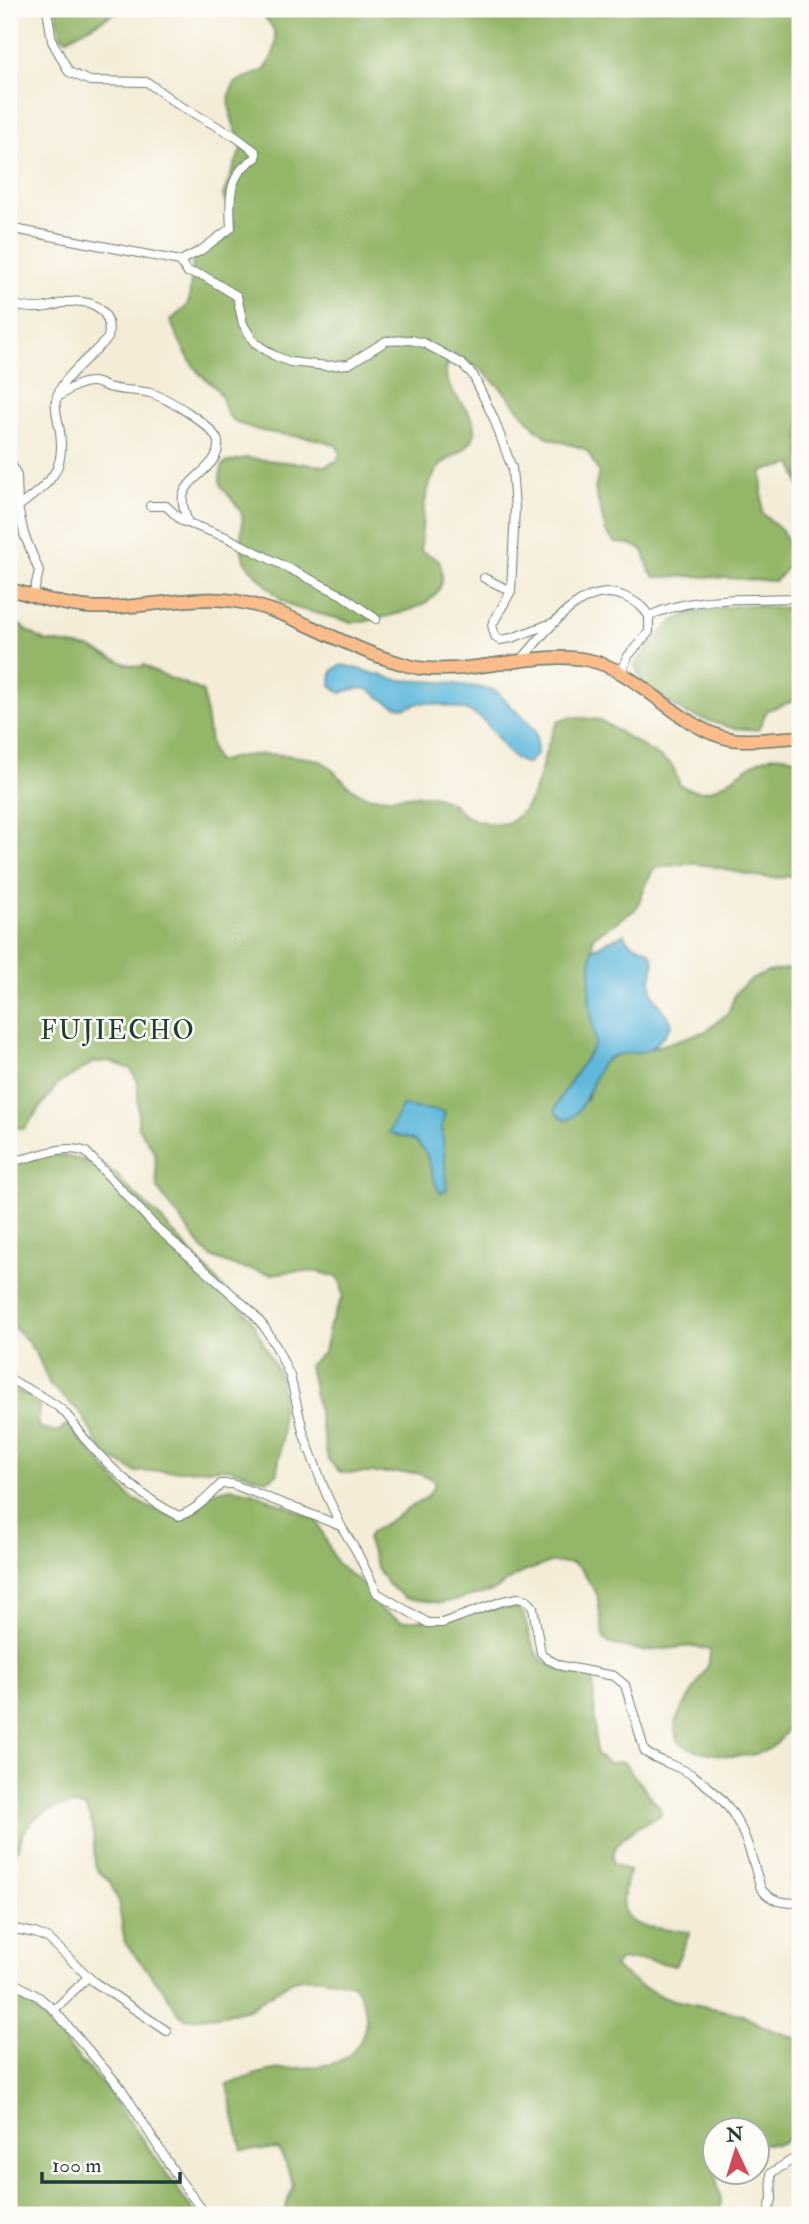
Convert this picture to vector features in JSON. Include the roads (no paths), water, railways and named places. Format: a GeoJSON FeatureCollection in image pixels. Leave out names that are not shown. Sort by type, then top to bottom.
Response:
{"type":"FeatureCollection","features":[{"type":"Feature","properties":{"kind":"main road"},"geometry":{"type":"LineString","coordinates":[[9,589],[86,607],[192,600],[233,601],[269,609],[372,655],[418,668],[470,669],[564,658],[589,660],[611,668],[701,727],[731,739],[800,737]]}},
{"type":"Feature","properties":{"kind":"street"},"geometry":{"type":"LineString","coordinates":[[9,228],[180,261],[200,251],[231,228],[230,193],[236,176],[247,163],[256,158],[256,152],[236,136],[177,104],[147,82],[90,81],[69,72],[52,41],[47,9]]}},
{"type":"Feature","properties":{"kind":"street"},"geometry":{"type":"LineString","coordinates":[[180,261],[187,272],[204,276],[237,296],[243,324],[254,342],[273,355],[290,362],[327,366],[349,364],[386,341],[411,340],[424,343],[467,369],[480,386],[512,468],[515,508],[512,591],[492,625],[495,636],[499,640],[512,638],[555,622]]}},
{"type":"Feature","properties":{"kind":"street"},"geometry":{"type":"LineString","coordinates":[[9,304],[46,308],[79,302],[102,310],[108,318],[108,338],[65,382],[56,399],[61,461],[43,487],[18,507]]}},
{"type":"Feature","properties":{"kind":"street"},"geometry":{"type":"LineString","coordinates":[[56,399],[71,388],[96,382],[164,398],[208,427],[219,443],[213,461],[188,486],[183,495],[188,523]]}},
{"type":"Feature","properties":{"kind":"street"},"geometry":{"type":"LineString","coordinates":[[9,458],[17,476],[18,507],[24,534],[39,571],[33,596]]}},
{"type":"Feature","properties":{"kind":"street"},"geometry":{"type":"LineString","coordinates":[[150,506],[166,506],[182,521],[226,537],[342,595],[376,619]]}},
{"type":"Feature","properties":{"kind":"street"},"geometry":{"type":"LineString","coordinates":[[484,578],[512,591]]}},
{"type":"Feature","properties":{"kind":"street"},"geometry":{"type":"LineString","coordinates":[[519,662],[571,608],[594,594],[615,593],[635,601],[649,616],[649,632],[628,656],[623,668],[611,668]]}},
{"type":"Feature","properties":{"kind":"street"},"geometry":{"type":"LineString","coordinates":[[649,616],[666,608],[713,600],[793,598],[800,595]]}},
{"type":"Feature","properties":{"kind":"street"},"geometry":{"type":"LineString","coordinates":[[9,1161],[19,1161],[55,1150],[77,1149],[86,1152],[155,1226],[251,1311],[278,1350],[290,1376],[304,1435],[341,1526],[377,1593],[428,1623],[442,1622],[503,1601],[518,1598],[527,1600],[533,1607],[541,1653],[553,1663],[614,1676],[625,1685],[645,1752],[693,1776],[720,1796],[738,1819],[761,1889],[767,1897],[782,1903],[800,1903]]}},
{"type":"Feature","properties":{"kind":"street"},"geometry":{"type":"LineString","coordinates":[[9,1378],[55,1405],[109,1465],[147,1497],[179,1516],[204,1502],[221,1484],[232,1484],[341,1526]]}},
{"type":"Feature","properties":{"kind":"street"},"geometry":{"type":"LineString","coordinates":[[9,1928],[49,1939],[88,1977],[116,1999],[167,2031]]}},
{"type":"Feature","properties":{"kind":"street"},"geometry":{"type":"LineString","coordinates":[[54,2010],[88,1977]]}},
{"type":"Feature","properties":{"kind":"street"},"geometry":{"type":"LineString","coordinates":[[9,1980],[39,1997],[54,2010],[121,2088],[176,2175],[206,2215]]}},
{"type":"Feature","properties":{"kind":"street"},"geometry":{"type":"LineString","coordinates":[[767,2215],[772,2199],[771,2173],[800,2155]]}},
{"type":"Feature","properties":{"kind":"water"},"geometry":{"type":"Polygon","coordinates":[[[343,665],[398,680],[441,682],[496,691],[536,733],[537,754],[527,764],[519,761],[478,716],[450,706],[420,703],[402,708],[390,704],[368,689],[353,689],[341,693],[331,685],[332,672],[343,665]]]}},
{"type":"Feature","properties":{"kind":"water"},"geometry":{"type":"Polygon","coordinates":[[[624,934],[626,939],[647,950],[653,957],[652,991],[672,1024],[663,1038],[651,1048],[618,1054],[606,1060],[601,1065],[583,1104],[570,1119],[562,1118],[555,1110],[560,1098],[595,1044],[589,996],[592,949],[624,934]]]}},
{"type":"Feature","properties":{"kind":"water"},"geometry":{"type":"Polygon","coordinates":[[[402,1106],[445,1112],[442,1125],[447,1190],[441,1193],[422,1148],[413,1140],[389,1132],[402,1106]]]}},
{"type":"Feature","properties":{"kind":"district","name":"FUJIECHO"},"geometry":{"type":"Point","coordinates":[118,1031]}}]}
